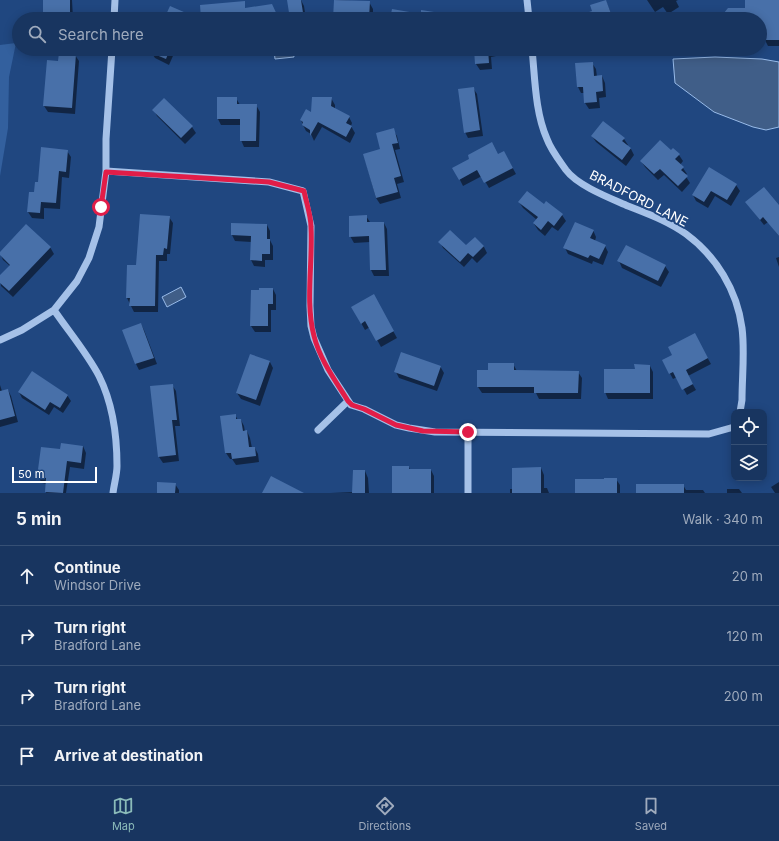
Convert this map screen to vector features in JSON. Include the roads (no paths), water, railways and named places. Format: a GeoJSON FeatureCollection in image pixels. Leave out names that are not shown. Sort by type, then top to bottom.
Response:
{"type":"FeatureCollection","features":[{"type":"Feature","properties":{"kind":"street"},"geometry":{"type":"LineString","coordinates":[[114,12],[115,0]]}},
{"type":"Feature","properties":{"kind":"street"},"geometry":{"type":"LineString","coordinates":[[527,0],[528,12]]}},
{"type":"Feature","properties":{"kind":"street"},"geometry":{"type":"LineString","coordinates":[[0,340],[22,330],[54,310],[77,281],[95,243],[99,227],[106,172],[106,139],[112,56]]}},
{"type":"Feature","properties":{"kind":"street","name":"BRADFORD LANE"},"geometry":{"type":"LineString","coordinates":[[533,56],[538,107],[546,138],[552,150],[567,171],[597,192],[659,219],[685,233],[706,250],[726,279],[738,310],[742,329],[742,400],[740,409]]}},
{"type":"Feature","properties":{"kind":"street"},"geometry":{"type":"LineString","coordinates":[[106,172],[269,182],[304,191],[311,226],[310,306],[312,326],[314,338],[323,361],[352,405],[364,409],[396,425],[423,431],[468,432],[710,434],[731,428]]}},
{"type":"Feature","properties":{"kind":"street"},"geometry":{"type":"LineString","coordinates":[[54,310],[100,377],[109,401],[114,422],[117,466],[113,493]]}},
{"type":"Feature","properties":{"kind":"street"},"geometry":{"type":"LineString","coordinates":[[318,430],[348,401]]}},
{"type":"Feature","properties":{"kind":"street"},"geometry":{"type":"LineString","coordinates":[[468,432],[468,493]]}}]}
